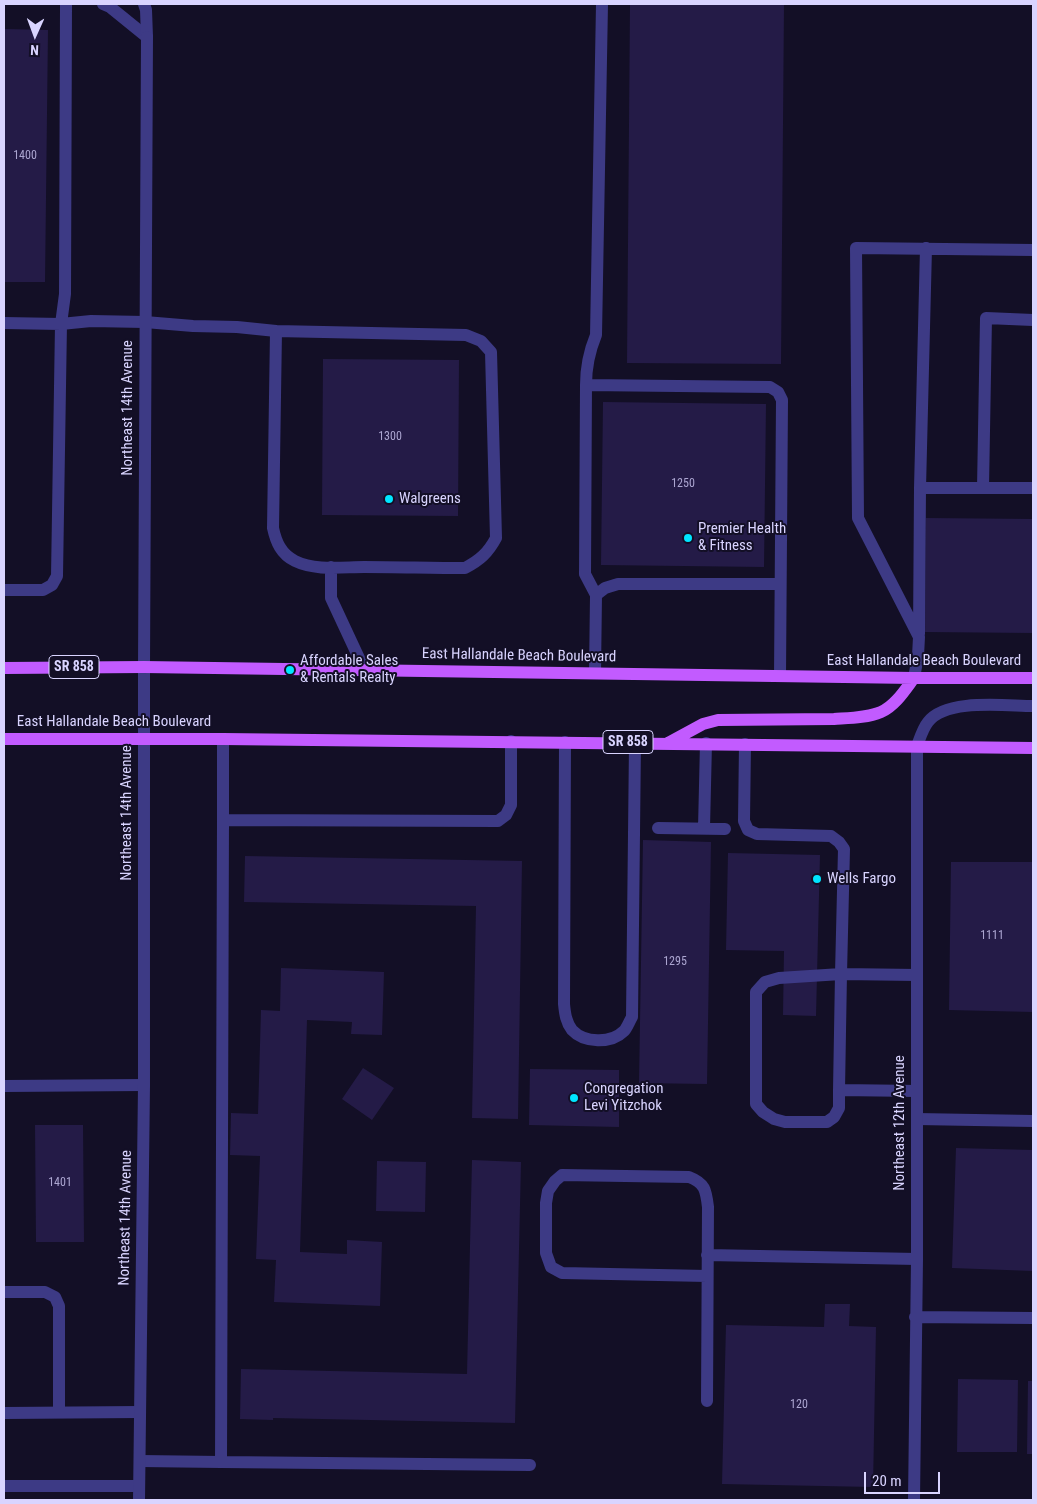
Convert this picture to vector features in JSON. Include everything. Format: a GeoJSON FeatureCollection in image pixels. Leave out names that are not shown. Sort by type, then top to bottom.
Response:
{"type":"FeatureCollection","features":[{"type":"Feature","properties":{"kind":"main road","name":"East Hallandale Beach Boulevard"},"geometry":{"type":"LineString","coordinates":[[4,668],[144,667],[1033,678]]}},
{"type":"Feature","properties":{"kind":"main road"},"geometry":{"type":"LineString","coordinates":[[668,743],[703,724],[718,720],[834,719],[852,718],[882,712],[896,701],[914,678]]}},
{"type":"Feature","properties":{"kind":"main road","name":"East Hallandale Beach Boulevard"},"geometry":{"type":"LineString","coordinates":[[4,739],[223,738],[1033,748]]}},
{"type":"Feature","properties":{"kind":"street"},"geometry":{"type":"LineString","coordinates":[[4,590],[43,590],[52,585],[57,576],[61,324],[64,294],[66,4]]}},
{"type":"Feature","properties":{"kind":"street"},"geometry":{"type":"LineString","coordinates":[[103,4],[110,7],[147,36]]}},
{"type":"Feature","properties":{"kind":"street","name":"Northeast 14th Avenue"},"geometry":{"type":"LineString","coordinates":[[139,1500],[144,1085],[143,738],[147,36],[144,4]]}},
{"type":"Feature","properties":{"kind":"street"},"geometry":{"type":"LineString","coordinates":[[596,673],[596,595],[585,574],[586,366],[596,335],[602,4]]}},
{"type":"Feature","properties":{"kind":"street"},"geometry":{"type":"LineString","coordinates":[[919,637],[858,518],[856,248],[1033,250]]}},
{"type":"Feature","properties":{"kind":"street"},"geometry":{"type":"LineString","coordinates":[[914,678],[919,637],[920,488],[926,248]]}},
{"type":"Feature","properties":{"kind":"street"},"geometry":{"type":"LineString","coordinates":[[982,488],[986,318],[1033,320]]}},
{"type":"Feature","properties":{"kind":"street"},"geometry":{"type":"LineString","coordinates":[[4,323],[145,322],[276,331],[466,335],[481,341],[491,352],[496,538],[490,550],[479,561],[465,568],[330,567],[307,566],[294,561],[284,553],[276,542],[273,528],[276,331]]}},
{"type":"Feature","properties":{"kind":"street"},"geometry":{"type":"LineString","coordinates":[[586,385],[770,387],[778,392],[782,400],[780,676]]}},
{"type":"Feature","properties":{"kind":"street"},"geometry":{"type":"LineString","coordinates":[[920,488],[1033,488]]}},
{"type":"Feature","properties":{"kind":"street"},"geometry":{"type":"LineString","coordinates":[[330,567],[331,598],[366,671]]}},
{"type":"Feature","properties":{"kind":"street"},"geometry":{"type":"LineString","coordinates":[[596,595],[605,588],[618,584],[780,584]]}},
{"type":"Feature","properties":{"kind":"street"},"geometry":{"type":"LineString","coordinates":[[917,746],[927,722],[943,711],[971,705],[1033,706]]}},
{"type":"Feature","properties":{"kind":"street"},"geometry":{"type":"LineString","coordinates":[[221,1462],[223,738]]}},
{"type":"Feature","properties":{"kind":"street"},"geometry":{"type":"LineString","coordinates":[[223,820],[498,821],[506,815],[511,805],[511,741]]}},
{"type":"Feature","properties":{"kind":"street"},"geometry":{"type":"LineString","coordinates":[[565,742],[564,1004],[566,1018],[573,1031],[582,1037],[596,1040],[610,1039],[624,1032],[632,1017],[635,742]]}},
{"type":"Feature","properties":{"kind":"street"},"geometry":{"type":"LineString","coordinates":[[704,828],[706,743]]}},
{"type":"Feature","properties":{"kind":"street"},"geometry":{"type":"LineString","coordinates":[[745,744],[744,821],[748,830],[757,834],[830,836],[840,842],[844,849],[841,974],[839,1108],[834,1117],[827,1122],[785,1122],[774,1119],[763,1112],[756,1104],[756,992],[765,982],[779,978],[841,974],[917,975]]}},
{"type":"Feature","properties":{"kind":"street","name":"Northeast 12th Avenue"},"geometry":{"type":"LineString","coordinates":[[914,1500],[917,1259],[917,746]]}},
{"type":"Feature","properties":{"kind":"street"},"geometry":{"type":"LineString","coordinates":[[658,828],[725,829]]}},
{"type":"Feature","properties":{"kind":"street"},"geometry":{"type":"LineString","coordinates":[[4,1086],[144,1085]]}},
{"type":"Feature","properties":{"kind":"street"},"geometry":{"type":"LineString","coordinates":[[839,1090],[917,1091]]}},
{"type":"Feature","properties":{"kind":"street"},"geometry":{"type":"LineString","coordinates":[[917,1119],[1033,1121]]}},
{"type":"Feature","properties":{"kind":"street"},"geometry":{"type":"LineString","coordinates":[[707,1276],[562,1273],[551,1267],[546,1253],[546,1204],[548,1191],[562,1175],[689,1177],[700,1181],[706,1192],[708,1207],[707,1401]]}},
{"type":"Feature","properties":{"kind":"street"},"geometry":{"type":"LineString","coordinates":[[707,1255],[917,1259]]}},
{"type":"Feature","properties":{"kind":"street"},"geometry":{"type":"LineString","coordinates":[[4,1292],[45,1292],[55,1297],[59,1306],[59,1412]]}},
{"type":"Feature","properties":{"kind":"street"},"geometry":{"type":"LineString","coordinates":[[915,1317],[1033,1318]]}},
{"type":"Feature","properties":{"kind":"street"},"geometry":{"type":"LineString","coordinates":[[4,1413],[140,1412]]}},
{"type":"Feature","properties":{"kind":"street"},"geometry":{"type":"LineString","coordinates":[[140,1461],[530,1465]]}},
{"type":"Feature","properties":{"kind":"street"},"geometry":{"type":"LineString","coordinates":[[4,1486],[139,1486]]}},
{"type":"Feature","properties":{"kind":"building"},"geometry":{"type":"Polygon","coordinates":[[[630,4],[784,4],[781,364],[627,363],[630,4]]]}},
{"type":"Feature","properties":{"kind":"building"},"geometry":{"type":"Polygon","coordinates":[[[4,29],[48,30],[45,282],[4,282],[4,29]]]}},
{"type":"Feature","properties":{"kind":"building"},"geometry":{"type":"Polygon","coordinates":[[[323,359],[459,360],[458,516],[322,515],[323,359]]]}},
{"type":"Feature","properties":{"kind":"building"},"geometry":{"type":"Polygon","coordinates":[[[603,402],[766,404],[764,567],[601,565],[603,402]]]}},
{"type":"Feature","properties":{"kind":"building"},"geometry":{"type":"Polygon","coordinates":[[[926,518],[1033,519],[1033,633],[925,632],[926,518]]]}},
{"type":"Feature","properties":{"kind":"building"},"geometry":{"type":"Polygon","coordinates":[[[643,840],[711,842],[707,1084],[639,1083],[643,840]]]}},
{"type":"Feature","properties":{"kind":"building"},"geometry":{"type":"Polygon","coordinates":[[[728,853],[820,855],[816,1016],[783,1015],[784,951],[726,950],[728,853]]]}},
{"type":"Feature","properties":{"kind":"building"},"geometry":{"type":"Polygon","coordinates":[[[245,856],[522,861],[518,1119],[472,1118],[476,906],[244,902],[245,856]]]}},
{"type":"Feature","properties":{"kind":"building"},"geometry":{"type":"Polygon","coordinates":[[[951,862],[1033,862],[1033,1012],[949,1010],[951,862]]]}},
{"type":"Feature","properties":{"kind":"building"},"geometry":{"type":"Polygon","coordinates":[[[281,968],[384,972],[382,1035],[351,1034],[352,1022],[307,1020],[300,1252],[347,1254],[347,1240],[382,1242],[380,1306],[274,1302],[276,1260],[256,1259],[260,1156],[230,1155],[231,1113],[258,1114],[261,1010],[280,1011],[281,968]]]}},
{"type":"Feature","properties":{"kind":"building"},"geometry":{"type":"Polygon","coordinates":[[[363,1068],[394,1088],[372,1120],[342,1099],[363,1068]]]}},
{"type":"Feature","properties":{"kind":"building","name":"Congregation Levi Yitzchok"},"geometry":{"type":"Polygon","coordinates":[[[530,1069],[619,1070],[619,1127],[529,1125],[530,1069]]]}},
{"type":"Feature","properties":{"kind":"building"},"geometry":{"type":"Polygon","coordinates":[[[35,1125],[83,1125],[84,1242],[36,1242],[35,1125]]]}},
{"type":"Feature","properties":{"kind":"building"},"geometry":{"type":"Polygon","coordinates":[[[956,1148],[1033,1150],[1033,1271],[952,1268],[956,1148]]]}},
{"type":"Feature","properties":{"kind":"building"},"geometry":{"type":"Polygon","coordinates":[[[472,1160],[521,1162],[515,1423],[240,1419],[241,1369],[467,1374],[472,1160]]]}},
{"type":"Feature","properties":{"kind":"building"},"geometry":{"type":"Polygon","coordinates":[[[377,1161],[426,1162],[425,1212],[376,1211],[377,1161]]]}},
{"type":"Feature","properties":{"kind":"building"},"geometry":{"type":"Polygon","coordinates":[[[825,1304],[850,1304],[849,1326],[876,1327],[873,1487],[722,1484],[726,1325],[824,1327],[825,1304]]]}},
{"type":"Feature","properties":{"kind":"building"},"geometry":{"type":"Polygon","coordinates":[[[958,1379],[1018,1380],[1017,1452],[957,1452],[958,1379]]]}},
{"type":"Feature","properties":{"kind":"building"},"geometry":{"type":"Polygon","coordinates":[[[1028,1381],[1033,1381],[1033,1454],[1027,1454],[1028,1381]]]}},
{"type":"Feature","properties":{"kind":"place","name":"Walgreens"},"geometry":{"type":"Point","coordinates":[389,499]}},
{"type":"Feature","properties":{"kind":"place","name":"Premier Health & Fitness"},"geometry":{"type":"Point","coordinates":[688,538]}},
{"type":"Feature","properties":{"kind":"place","name":"Affordable Sales & Rentals Realty"},"geometry":{"type":"Point","coordinates":[290,670]}},
{"type":"Feature","properties":{"kind":"place","name":"Wells Fargo"},"geometry":{"type":"Point","coordinates":[817,879]}},
{"type":"Feature","properties":{"kind":"place","name":"Congregation Levi Yitzchok"},"geometry":{"type":"Point","coordinates":[574,1098]}}]}
